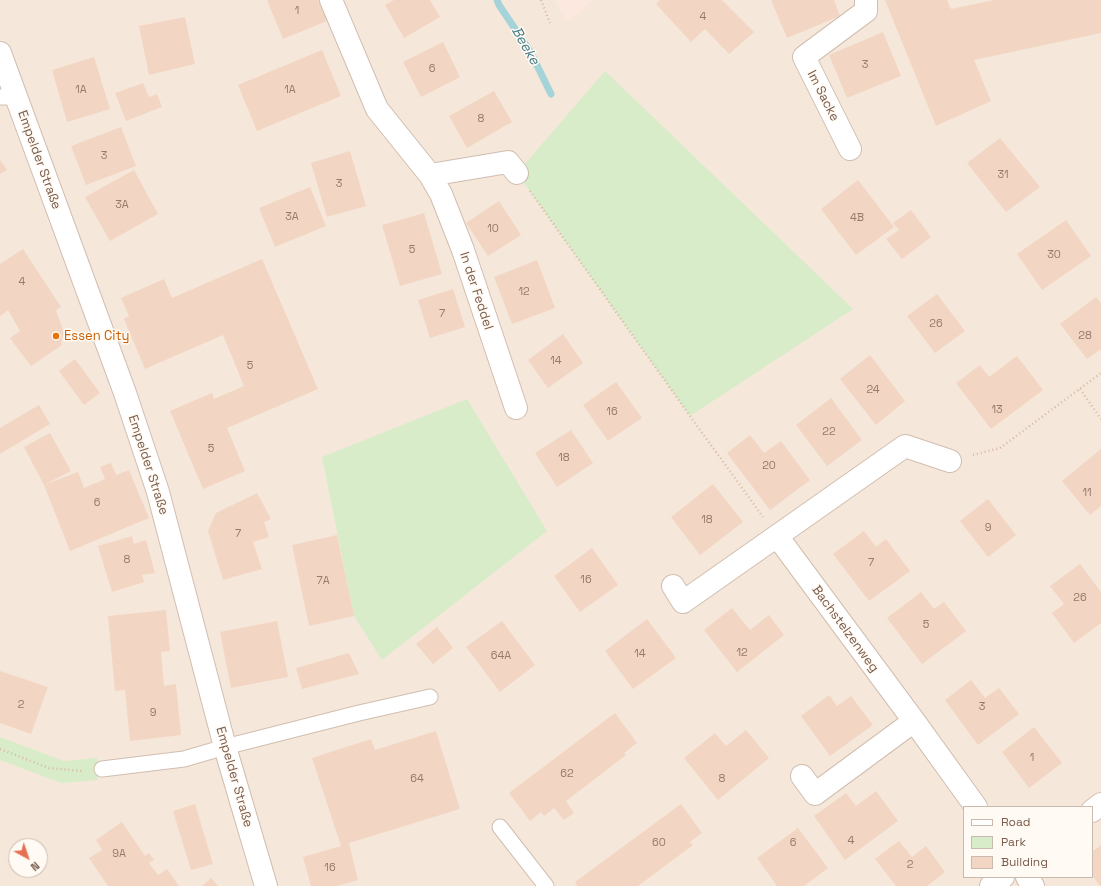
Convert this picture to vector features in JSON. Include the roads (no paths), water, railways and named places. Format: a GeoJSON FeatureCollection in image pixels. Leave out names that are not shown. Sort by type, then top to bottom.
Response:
{"type":"FeatureCollection","features":[{"type":"Feature","properties":{"kind":"street","name":"In der Feddel"},"geometry":{"type":"LineString","coordinates":[[331,0],[377,109],[430,175],[441,194],[463,250],[516,408]]}},
{"type":"Feature","properties":{"kind":"street","name":"Im Sacke"},"geometry":{"type":"LineString","coordinates":[[850,149],[804,58],[866,11],[866,0]]}},
{"type":"Feature","properties":{"kind":"street","name":"Empelder Straße"},"geometry":{"type":"LineString","coordinates":[[0,53],[8,97],[125,393],[158,492],[225,747],[266,886]]}},
{"type":"Feature","properties":{"kind":"street"},"geometry":{"type":"LineString","coordinates":[[430,175],[508,162],[517,172]]}},
{"type":"Feature","properties":{"kind":"street"},"geometry":{"type":"LineString","coordinates":[[673,586],[683,602],[905,446],[950,462]]}},
{"type":"Feature","properties":{"kind":"street","name":"Bachstelzenweg"},"geometry":{"type":"LineString","coordinates":[[777,536],[975,806]]}},
{"type":"Feature","properties":{"kind":"street"},"geometry":{"type":"LineString","coordinates":[[802,776],[815,794],[914,721]]}},
{"type":"Feature","properties":{"kind":"street"},"geometry":{"type":"LineString","coordinates":[[1093,810],[1101,804]]}},
{"type":"Feature","properties":{"kind":"street"},"geometry":{"type":"LineString","coordinates":[[991,886],[1002,878]]}},
{"type":"Feature","properties":{"kind":"lane"},"geometry":{"type":"LineString","coordinates":[[102,769],[184,759],[359,713],[430,697]]}},
{"type":"Feature","properties":{"kind":"lane"},"geometry":{"type":"LineString","coordinates":[[500,827],[546,886]]}},
{"type":"Feature","properties":{"kind":"waterway","name":"Beeke"},"geometry":{"type":"LineString","coordinates":[[497,0],[530,51],[551,94]]}},
{"type":"Feature","properties":{"kind":"place","name":"Essen City"},"geometry":{"type":"Point","coordinates":[56,336]}}]}
